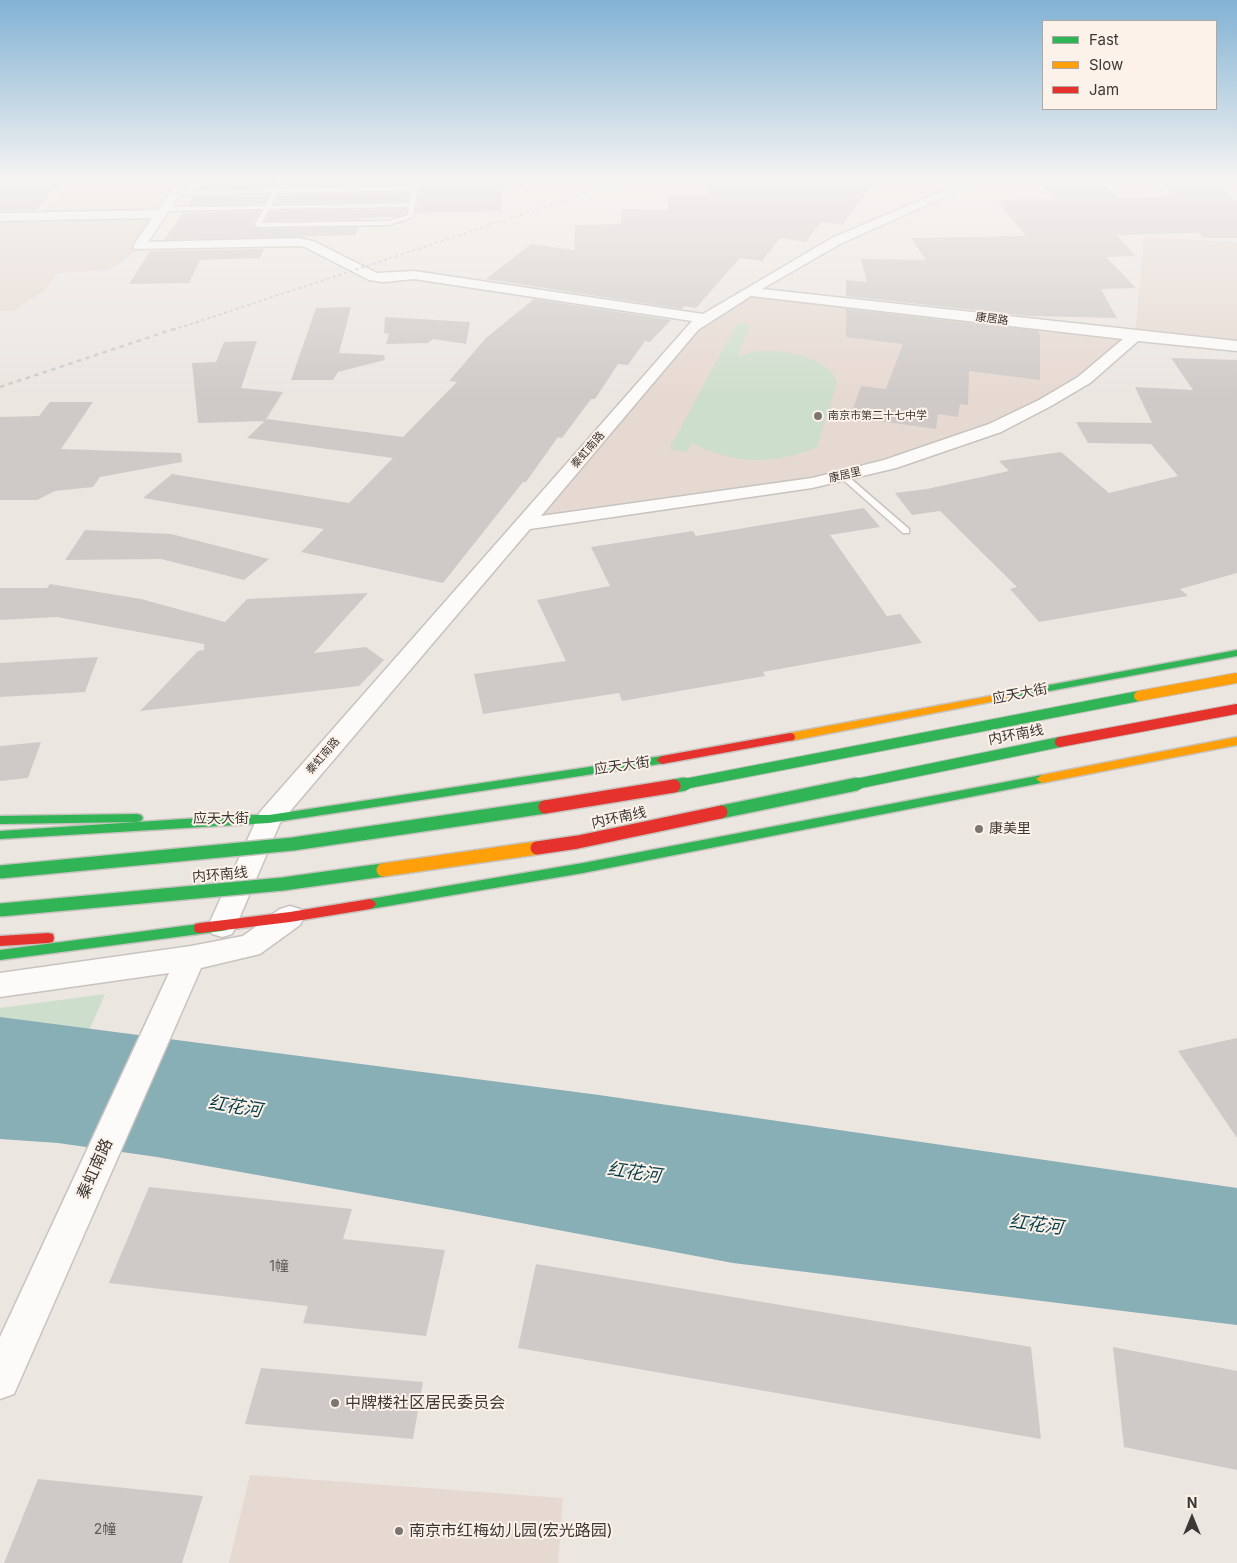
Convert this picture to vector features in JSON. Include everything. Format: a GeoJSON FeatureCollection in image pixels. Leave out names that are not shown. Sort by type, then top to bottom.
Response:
{"type":"FeatureCollection","features":[{"type":"Feature","properties":{"kind":"main road","name":"应天大街"},"geometry":{"type":"LineString","coordinates":[[0,820],[20,818],[269,819],[682,757],[1237,653]]}},
{"type":"Feature","properties":{"kind":"main road","name":"内环南线"},"geometry":{"type":"LineString","coordinates":[[0,872],[293,844],[632,794],[971,727],[1237,678]]}},
{"type":"Feature","properties":{"kind":"main road","name":"内环南线"},"geometry":{"type":"LineString","coordinates":[[0,910],[283,884],[578,842],[990,755],[1237,709]]}},
{"type":"Feature","properties":{"kind":"main road"},"geometry":{"type":"LineString","coordinates":[[0,955],[290,917],[583,868],[1237,741]]}},
{"type":"Feature","properties":{"kind":"main road"},"geometry":{"type":"LineString","coordinates":[[0,835],[269,819]]}},
{"type":"Feature","properties":{"kind":"main road"},"geometry":{"type":"LineString","coordinates":[[0,941],[222,926]]}},
{"type":"Feature","properties":{"kind":"street"},"geometry":{"type":"LineString","coordinates":[[322,251],[356,269],[382,278],[414,275],[704,319]]}},
{"type":"Feature","properties":{"kind":"street","name":"秦虹南路"},"geometry":{"type":"LineString","coordinates":[[222,926],[269,819],[693,327],[748,292],[819,251]]}},
{"type":"Feature","properties":{"kind":"street","name":"康居路"},"geometry":{"type":"LineString","coordinates":[[748,292],[1237,346]]}},
{"type":"Feature","properties":{"kind":"street","name":"康居里"},"geometry":{"type":"LineString","coordinates":[[524,524],[803,484],[890,464],[994,428],[1084,380],[1135,336]]}},
{"type":"Feature","properties":{"kind":"street"},"geometry":{"type":"LineString","coordinates":[[0,985],[187,967],[250,946],[290,917]]}},
{"type":"Feature","properties":{"kind":"street","name":"秦虹南路"},"geometry":{"type":"LineString","coordinates":[[0,1380],[187,967]]}},
{"type":"Feature","properties":{"kind":"lane"},"geometry":{"type":"LineString","coordinates":[[843,475],[906,531]]}},
{"type":"Feature","properties":{"kind":"shaded area"},"geometry":{"type":"Polygon","coordinates":[[[0,251],[136,251],[109,270],[58,273],[46,289],[13,311],[0,311],[0,251]]]}},
{"type":"Feature","properties":{"kind":"shaded area"},"geometry":{"type":"Polygon","coordinates":[[[1143,251],[1237,251],[1237,346],[1135,336],[1143,251]]]}},
{"type":"Feature","properties":{"kind":"shaded area","name":"南京市第二十七中学"},"geometry":{"type":"Polygon","coordinates":[[[748,292],[1135,336],[1084,380],[993,428],[812,483],[524,524],[693,327],[748,292]]]}},
{"type":"Feature","properties":{"kind":"shaded area","name":"南京市红梅幼儿园(宏光路园)"},"geometry":{"type":"Polygon","coordinates":[[[250,1475],[563,1498],[558,1563],[229,1563],[250,1475]]]}},
{"type":"Feature","properties":{"kind":"green space"},"geometry":{"type":"Polygon","coordinates":[[[737,323],[751,324],[737,356],[763,351],[788,352],[813,360],[824,366],[832,374],[837,383],[817,447],[785,457],[754,460],[723,455],[692,443],[687,452],[669,449],[737,323]]]}},
{"type":"Feature","properties":{"kind":"green space"},"geometry":{"type":"Polygon","coordinates":[[[105,994],[85,1040],[0,1130],[0,1008],[105,994]]]}},
{"type":"Feature","properties":{"kind":"water","name":"红花河"},"geometry":{"type":"Polygon","coordinates":[[[0,1017],[599,1095],[1237,1188],[1237,1325],[733,1263],[157,1157],[58,1143],[0,1139],[0,1017]]]}},
{"type":"Feature","properties":{"kind":"building"},"geometry":{"type":"Polygon","coordinates":[[[150,251],[263,251],[260,258],[200,260],[189,283],[129,284],[150,251]]]}},
{"type":"Feature","properties":{"kind":"building"},"geometry":{"type":"Polygon","coordinates":[[[522,251],[770,251],[762,261],[740,258],[696,308],[684,306],[682,309],[486,279],[522,251]]]}},
{"type":"Feature","properties":{"kind":"building"},"geometry":{"type":"Polygon","coordinates":[[[920,251],[1131,251],[1136,256],[1106,257],[1136,288],[1101,289],[1117,318],[1029,316],[846,296],[846,280],[867,282],[861,259],[926,260],[920,251]]]}},
{"type":"Feature","properties":{"kind":"building"},"geometry":{"type":"Polygon","coordinates":[[[534,299],[671,320],[650,342],[645,341],[628,365],[618,364],[595,399],[591,399],[562,438],[558,437],[526,482],[523,482],[443,583],[301,552],[324,529],[143,498],[172,474],[349,503],[393,458],[247,438],[267,419],[403,437],[457,382],[449,381],[486,338],[534,299]]]}},
{"type":"Feature","properties":{"kind":"building"},"geometry":{"type":"Polygon","coordinates":[[[351,307],[339,353],[384,355],[385,360],[338,372],[333,380],[291,380],[316,308],[351,307]]]}},
{"type":"Feature","properties":{"kind":"building"},"geometry":{"type":"Polygon","coordinates":[[[846,309],[1038,331],[1040,336],[1040,380],[969,371],[968,405],[960,404],[958,417],[938,414],[936,429],[850,417],[861,386],[886,389],[903,344],[846,337],[846,309]]]}},
{"type":"Feature","properties":{"kind":"building"},"geometry":{"type":"Polygon","coordinates":[[[385,317],[470,322],[466,344],[433,339],[428,343],[386,344],[389,334],[384,333],[385,317]]]}},
{"type":"Feature","properties":{"kind":"building"},"geometry":{"type":"Polygon","coordinates":[[[257,341],[241,388],[283,392],[265,421],[198,423],[192,363],[216,362],[224,342],[257,341]]]}},
{"type":"Feature","properties":{"kind":"building"},"geometry":{"type":"Polygon","coordinates":[[[1171,358],[1237,360],[1237,573],[1180,589],[1188,596],[1039,622],[1010,589],[1017,587],[940,511],[912,515],[895,493],[927,489],[1009,471],[999,461],[1061,452],[1109,493],[1178,476],[1151,444],[1088,443],[1076,422],[1152,423],[1135,387],[1193,390],[1171,358]]]}},
{"type":"Feature","properties":{"kind":"building"},"geometry":{"type":"Polygon","coordinates":[[[50,402],[93,402],[61,449],[181,453],[182,462],[100,477],[93,487],[55,491],[37,500],[0,500],[0,417],[39,416],[50,402]]]}},
{"type":"Feature","properties":{"kind":"building"},"geometry":{"type":"Polygon","coordinates":[[[864,508],[880,527],[830,535],[887,616],[900,614],[922,643],[763,672],[765,676],[622,701],[619,693],[483,714],[474,674],[566,661],[537,600],[610,586],[591,547],[693,531],[696,536],[864,508]]]}},
{"type":"Feature","properties":{"kind":"building"},"geometry":{"type":"Polygon","coordinates":[[[85,530],[171,534],[269,559],[244,580],[161,559],[65,560],[85,530]]]}},
{"type":"Feature","properties":{"kind":"building"},"geometry":{"type":"Polygon","coordinates":[[[50,584],[141,599],[225,622],[247,599],[368,593],[314,653],[366,647],[384,660],[359,686],[140,711],[198,651],[204,650],[204,644],[57,617],[0,620],[0,588],[47,588],[50,584]]]}},
{"type":"Feature","properties":{"kind":"building"},"geometry":{"type":"Polygon","coordinates":[[[98,657],[85,692],[0,697],[0,663],[98,657]]]}},
{"type":"Feature","properties":{"kind":"building"},"geometry":{"type":"Polygon","coordinates":[[[41,742],[28,778],[0,781],[0,746],[41,742]]]}},
{"type":"Feature","properties":{"kind":"building"},"geometry":{"type":"Polygon","coordinates":[[[1237,1038],[1237,1138],[1178,1051],[1237,1038]]]}},
{"type":"Feature","properties":{"kind":"building"},"geometry":{"type":"Polygon","coordinates":[[[149,1187],[352,1209],[343,1239],[445,1250],[426,1336],[303,1323],[308,1306],[109,1283],[149,1187]]]}},
{"type":"Feature","properties":{"kind":"building"},"geometry":{"type":"Polygon","coordinates":[[[536,1264],[1031,1347],[1041,1439],[518,1348],[536,1264]]]}},
{"type":"Feature","properties":{"kind":"building"},"geometry":{"type":"Polygon","coordinates":[[[1113,1347],[1237,1371],[1237,1470],[1124,1447],[1113,1347]]]}},
{"type":"Feature","properties":{"kind":"building","name":"中牌楼社区居民委员会"},"geometry":{"type":"Polygon","coordinates":[[[261,1368],[423,1382],[413,1439],[245,1424],[261,1368]]]}},
{"type":"Feature","properties":{"kind":"building"},"geometry":{"type":"Polygon","coordinates":[[[38,1479],[203,1496],[182,1563],[4,1563],[38,1479]]]}},
{"type":"Feature","properties":{"kind":"railway"},"geometry":{"type":"LineString","coordinates":[[173,330],[412,251]]}},
{"type":"Feature","properties":{"kind":"railway"},"geometry":{"type":"LineString","coordinates":[[0,387],[177,328]]}},
{"type":"Feature","properties":{"kind":"traffic: fast"},"geometry":{"type":"LineString","coordinates":[[1012,695],[1237,653]]}},
{"type":"Feature","properties":{"kind":"traffic: fast"},"geometry":{"type":"LineString","coordinates":[[674,786],[1139,696]]}},
{"type":"Feature","properties":{"kind":"traffic: fast"},"geometry":{"type":"LineString","coordinates":[[721,812],[1060,742]]}},
{"type":"Feature","properties":{"kind":"traffic: fast"},"geometry":{"type":"LineString","coordinates":[[245,819],[269,819],[662,760]]}},
{"type":"Feature","properties":{"kind":"traffic: fast"},"geometry":{"type":"LineString","coordinates":[[370,904],[583,868],[1042,779]]}},
{"type":"Feature","properties":{"kind":"traffic: fast"},"geometry":{"type":"LineString","coordinates":[[0,872],[293,844],[545,807]]}},
{"type":"Feature","properties":{"kind":"traffic: fast"},"geometry":{"type":"LineString","coordinates":[[0,820],[137,818]]}},
{"type":"Feature","properties":{"kind":"traffic: fast"},"geometry":{"type":"LineString","coordinates":[[0,835],[269,819]]}},
{"type":"Feature","properties":{"kind":"traffic: fast"},"geometry":{"type":"LineString","coordinates":[[0,910],[283,884],[383,870]]}},
{"type":"Feature","properties":{"kind":"traffic: fast"},"geometry":{"type":"LineString","coordinates":[[0,955],[222,926]]}},
{"type":"Feature","properties":{"kind":"traffic: slow"},"geometry":{"type":"LineString","coordinates":[[1139,696],[1237,678]]}},
{"type":"Feature","properties":{"kind":"traffic: slow"},"geometry":{"type":"LineString","coordinates":[[790,737],[1012,695]]}},
{"type":"Feature","properties":{"kind":"traffic: slow"},"geometry":{"type":"LineString","coordinates":[[1042,779],[1237,741]]}},
{"type":"Feature","properties":{"kind":"traffic: slow"},"geometry":{"type":"LineString","coordinates":[[383,870],[537,848]]}},
{"type":"Feature","properties":{"kind":"traffic: jam"},"geometry":{"type":"LineString","coordinates":[[1060,742],[1237,709]]}},
{"type":"Feature","properties":{"kind":"traffic: jam"},"geometry":{"type":"LineString","coordinates":[[662,760],[790,737]]}},
{"type":"Feature","properties":{"kind":"traffic: jam"},"geometry":{"type":"LineString","coordinates":[[545,807],[674,786]]}},
{"type":"Feature","properties":{"kind":"traffic: jam"},"geometry":{"type":"LineString","coordinates":[[537,848],[578,842],[721,812]]}},
{"type":"Feature","properties":{"kind":"traffic: jam"},"geometry":{"type":"LineString","coordinates":[[200,928],[290,917],[370,904]]}},
{"type":"Feature","properties":{"kind":"traffic: jam"},"geometry":{"type":"LineString","coordinates":[[0,941],[48,938]]}},
{"type":"Feature","properties":{"kind":"place","name":"南京市第二十七中学"},"geometry":{"type":"Point","coordinates":[818,416]}},
{"type":"Feature","properties":{"kind":"place","name":"康美里"},"geometry":{"type":"Point","coordinates":[979,829]}},
{"type":"Feature","properties":{"kind":"place","name":"中牌楼社区居民委员会"},"geometry":{"type":"Point","coordinates":[335,1403]}},
{"type":"Feature","properties":{"kind":"place","name":"南京市红梅幼儿园(宏光路园)"},"geometry":{"type":"Point","coordinates":[399,1531]}}]}
